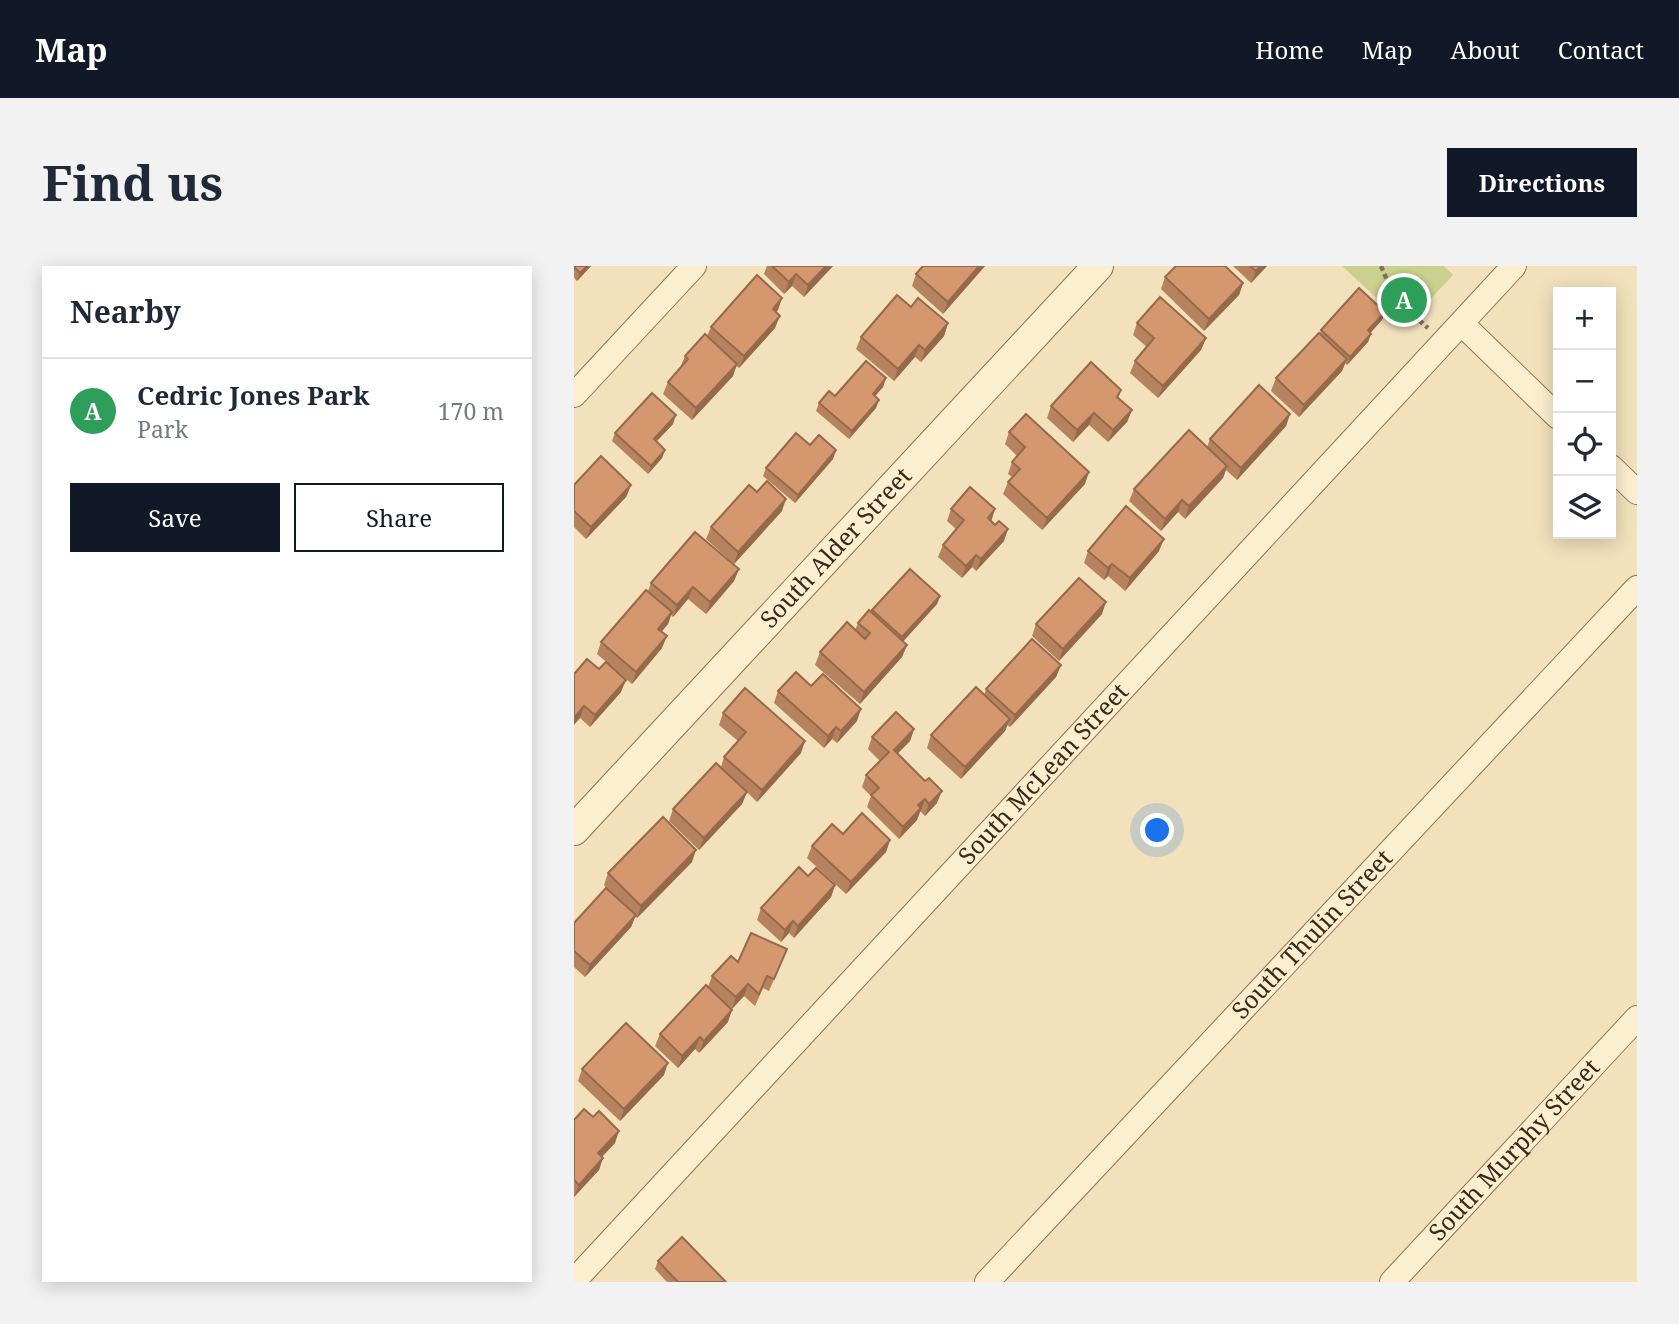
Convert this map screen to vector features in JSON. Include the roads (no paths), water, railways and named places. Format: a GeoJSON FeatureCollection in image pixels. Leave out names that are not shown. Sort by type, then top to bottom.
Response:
{"type":"FeatureCollection","features":[{"type":"Feature","properties":{"kind":"street"},"geometry":{"type":"LineString","coordinates":[[574,395],[694,266]]}},
{"type":"Feature","properties":{"kind":"street","name":"South Alder Street"},"geometry":{"type":"LineString","coordinates":[[574,830],[1098,266]]}},
{"type":"Feature","properties":{"kind":"street","name":"South McLean Street"},"geometry":{"type":"LineString","coordinates":[[574,1281],[1514,266]]}},
{"type":"Feature","properties":{"kind":"street"},"geometry":{"type":"LineString","coordinates":[[1462,324],[1554,413]]}},
{"type":"Feature","properties":{"kind":"street"},"geometry":{"type":"LineString","coordinates":[[1616,472],[1637,492]]}},
{"type":"Feature","properties":{"kind":"street","name":"South Thulin Street"},"geometry":{"type":"LineString","coordinates":[[987,1282],[1637,588]]}},
{"type":"Feature","properties":{"kind":"street","name":"South Murphy Street"},"geometry":{"type":"LineString","coordinates":[[1392,1282],[1637,1018]]}},
{"type":"Feature","properties":{"kind":"place","name":"Cedric Jones Park"},"geometry":{"type":"Point","coordinates":[1404,300]}}]}
